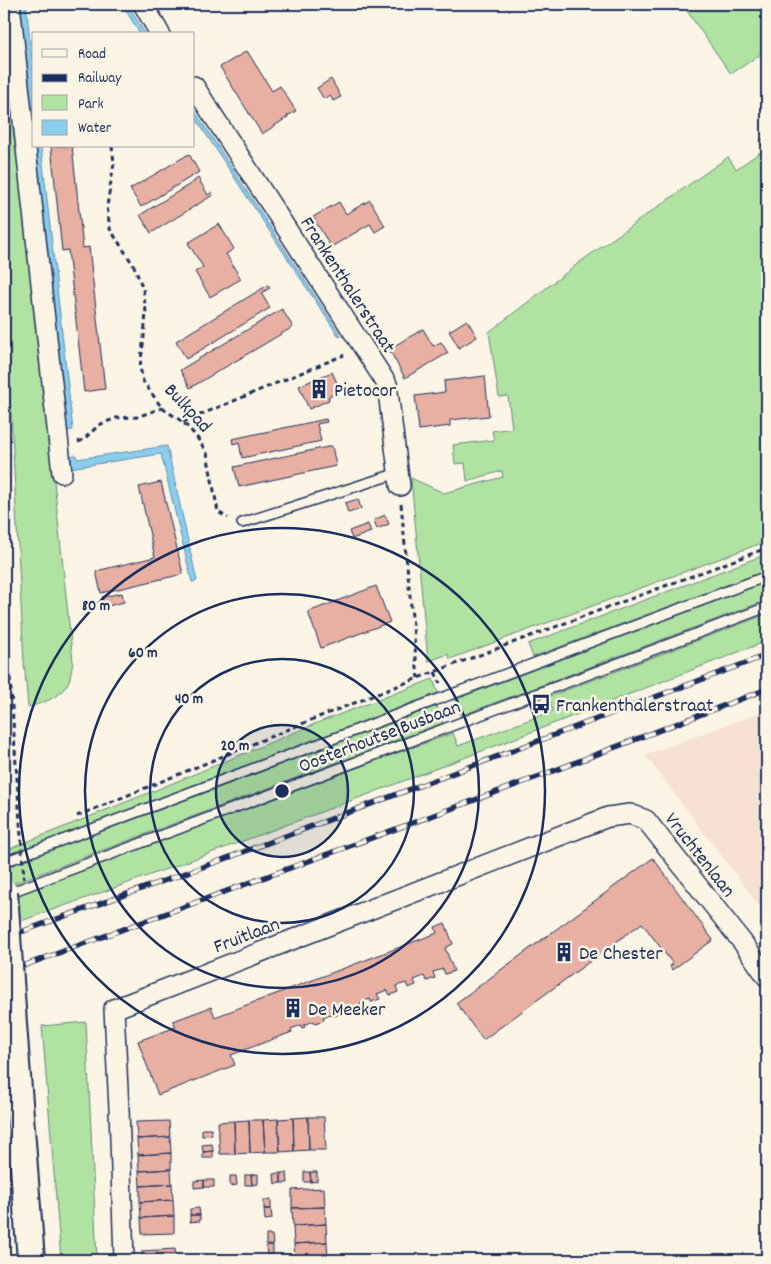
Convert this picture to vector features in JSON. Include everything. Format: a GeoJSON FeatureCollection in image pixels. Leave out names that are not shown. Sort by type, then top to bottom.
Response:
{"type":"FeatureCollection","features":[{"type":"Feature","properties":{"kind":"street"},"geometry":{"type":"LineString","coordinates":[[10,4],[62,473]]}},
{"type":"Feature","properties":{"kind":"street"},"geometry":{"type":"LineString","coordinates":[[143,4],[159,32]]}},
{"type":"Feature","properties":{"kind":"street","name":"Frankenthalerstraat"},"geometry":{"type":"LineString","coordinates":[[195,88],[387,384],[399,479]]}},
{"type":"Feature","properties":{"kind":"street","name":"Vruchtenlaan"},"geometry":{"type":"LineString","coordinates":[[630,814],[646,820],[767,976]]}},
{"type":"Feature","properties":{"kind":"street","name":"Fruitlaan"},"geometry":{"type":"LineString","coordinates":[[124,1260],[120,1118],[114,1009],[608,817],[630,814]]}},
{"type":"Feature","properties":{"kind":"street"},"geometry":{"type":"LineString","coordinates":[[11,891],[13,1024],[31,1260]]}},
{"type":"Feature","properties":{"kind":"lane"},"geometry":{"type":"LineString","coordinates":[[242,523],[399,479]]}},
{"type":"Feature","properties":{"kind":"lane","name":"Oosterhoutse Busbaan"},"geometry":{"type":"LineString","coordinates":[[4,862],[767,576]]}},
{"type":"Feature","properties":{"kind":"lane","name":"Oosterhoutse Busbaan"},"geometry":{"type":"LineString","coordinates":[[11,891],[767,607]]}},
{"type":"Feature","properties":{"kind":"path","name":"Bulkpad"},"geometry":{"type":"LineString","coordinates":[[112,148],[114,163],[106,206],[110,229],[134,266],[144,289],[146,312],[140,367],[143,381],[162,408],[183,422],[196,436],[207,453],[218,512],[231,520],[242,523]]}},
{"type":"Feature","properties":{"kind":"path"},"geometry":{"type":"LineString","coordinates":[[183,422],[363,348]]}},
{"type":"Feature","properties":{"kind":"path"},"geometry":{"type":"LineString","coordinates":[[59,450],[83,440],[99,425],[116,418],[137,417],[162,408]]}},
{"type":"Feature","properties":{"kind":"path"},"geometry":{"type":"LineString","coordinates":[[399,479],[418,678]]}},
{"type":"Feature","properties":{"kind":"path"},"geometry":{"type":"LineString","coordinates":[[69,820],[418,678],[767,548]]}},
{"type":"Feature","properties":{"kind":"path"},"geometry":{"type":"LineString","coordinates":[[4,563],[10,678],[11,891]]}},
{"type":"Feature","properties":{"kind":"path"},"geometry":{"type":"LineString","coordinates":[[436,672],[438,678]]}},
{"type":"Feature","properties":{"kind":"path"},"geometry":{"type":"LineString","coordinates":[[13,841],[22,837]]}},
{"type":"Feature","properties":{"kind":"shaded area"},"geometry":{"type":"Polygon","coordinates":[[[767,710],[767,913],[762,909],[645,755],[767,710]]]}},
{"type":"Feature","properties":{"kind":"green space"},"geometry":{"type":"Polygon","coordinates":[[[682,4],[767,4],[767,62],[761,54],[731,74],[682,4]]]}},
{"type":"Feature","properties":{"kind":"green space"},"geometry":{"type":"Polygon","coordinates":[[[4,5],[73,662],[70,678],[59,694],[47,701],[28,707],[4,279],[4,5]]]}},
{"type":"Feature","properties":{"kind":"green space"},"geometry":{"type":"Polygon","coordinates":[[[767,136],[767,541],[450,659],[448,654],[428,661],[411,478],[444,493],[503,477],[502,471],[467,481],[465,463],[455,464],[453,445],[494,440],[492,431],[512,428],[508,396],[499,397],[489,332],[580,262],[728,157],[736,169],[765,149],[760,141],[767,136]]]}},
{"type":"Feature","properties":{"kind":"green space"},"geometry":{"type":"Polygon","coordinates":[[[767,554],[767,570],[533,657],[528,644],[767,554]]]}},
{"type":"Feature","properties":{"kind":"green space"},"geometry":{"type":"Polygon","coordinates":[[[767,582],[767,600],[460,716],[454,700],[767,582]]]}},
{"type":"Feature","properties":{"kind":"green space"},"geometry":{"type":"Polygon","coordinates":[[[767,614],[767,641],[291,823],[4,927],[4,900],[453,733],[458,746],[553,711],[548,697],[767,614]]]}},
{"type":"Feature","properties":{"kind":"green space"},"geometry":{"type":"Polygon","coordinates":[[[433,679],[438,693],[4,856],[4,851],[322,721],[433,679]]]}},
{"type":"Feature","properties":{"kind":"green space"},"geometry":{"type":"Polygon","coordinates":[[[437,706],[443,723],[4,887],[4,868],[437,706]]]}},
{"type":"Feature","properties":{"kind":"green space"},"geometry":{"type":"Polygon","coordinates":[[[86,1022],[97,1260],[61,1260],[42,1026],[86,1022]]]}},
{"type":"Feature","properties":{"kind":"water"},"geometry":{"type":"Polygon","coordinates":[[[20,4],[26,4],[32,59],[32,113],[20,4]]]}},
{"type":"Feature","properties":{"kind":"water"},"geometry":{"type":"Polygon","coordinates":[[[122,4],[128,4],[144,32],[139,32],[122,4]]]}},
{"type":"Feature","properties":{"kind":"water"},"geometry":{"type":"Polygon","coordinates":[[[195,112],[341,336],[339,337],[195,118],[195,112]]]}},
{"type":"Feature","properties":{"kind":"water"},"geometry":{"type":"Polygon","coordinates":[[[35,148],[41,148],[73,430],[65,431],[35,148]]]}},
{"type":"Feature","properties":{"kind":"water"},"geometry":{"type":"Polygon","coordinates":[[[167,446],[197,581],[192,582],[161,454],[70,468],[68,456],[76,455],[77,459],[167,446]]]}},
{"type":"Feature","properties":{"kind":"building"},"geometry":{"type":"Polygon","coordinates":[[[247,51],[272,91],[280,86],[296,111],[262,134],[220,67],[247,51]]]}},
{"type":"Feature","properties":{"kind":"building"},"geometry":{"type":"Polygon","coordinates":[[[331,79],[341,97],[333,101],[330,95],[324,99],[317,88],[331,79]]]}},
{"type":"Feature","properties":{"kind":"building"},"geometry":{"type":"Polygon","coordinates":[[[51,148],[72,148],[83,248],[89,247],[105,389],[84,392],[68,250],[62,251],[51,148]]]}},
{"type":"Feature","properties":{"kind":"building"},"geometry":{"type":"Polygon","coordinates":[[[189,154],[199,172],[141,207],[130,189],[189,154]]]}},
{"type":"Feature","properties":{"kind":"building"},"geometry":{"type":"Polygon","coordinates":[[[198,178],[208,195],[212,192],[213,195],[151,233],[140,215],[198,178]]]}},
{"type":"Feature","properties":{"kind":"building"},"geometry":{"type":"Polygon","coordinates":[[[370,200],[385,226],[375,232],[370,224],[331,247],[313,217],[339,202],[346,214],[370,200]]]}},
{"type":"Feature","properties":{"kind":"building"},"geometry":{"type":"Polygon","coordinates":[[[219,224],[234,249],[226,254],[241,279],[210,297],[195,272],[203,267],[188,243],[219,224]]]}},
{"type":"Feature","properties":{"kind":"building"},"geometry":{"type":"Polygon","coordinates":[[[268,285],[270,288],[261,293],[270,308],[186,359],[176,341],[268,285]]]}},
{"type":"Feature","properties":{"kind":"building"},"geometry":{"type":"Polygon","coordinates":[[[282,309],[293,327],[190,388],[180,370],[282,309]]]}},
{"type":"Feature","properties":{"kind":"building"},"geometry":{"type":"Polygon","coordinates":[[[467,320],[477,337],[459,348],[449,331],[467,320]]]}},
{"type":"Feature","properties":{"kind":"building"},"geometry":{"type":"Polygon","coordinates":[[[423,329],[433,346],[441,342],[448,353],[405,378],[389,349],[423,329]]]}},
{"type":"Feature","properties":{"kind":"building","name":"Pietocor"},"geometry":{"type":"Polygon","coordinates":[[[332,372],[339,392],[328,397],[329,400],[309,409],[299,386],[332,372]]]}},
{"type":"Feature","properties":{"kind":"building"},"geometry":{"type":"Polygon","coordinates":[[[485,376],[489,416],[450,420],[450,426],[419,430],[415,396],[445,392],[444,381],[485,376]]]}},
{"type":"Feature","properties":{"kind":"building"},"geometry":{"type":"Polygon","coordinates":[[[326,419],[327,422],[317,424],[321,441],[242,458],[239,442],[233,444],[232,439],[326,419]]]}},
{"type":"Feature","properties":{"kind":"building"},"geometry":{"type":"Polygon","coordinates":[[[332,446],[336,466],[239,487],[234,467],[332,446]]]}},
{"type":"Feature","properties":{"kind":"building"},"geometry":{"type":"Polygon","coordinates":[[[161,482],[183,574],[101,593],[96,571],[155,557],[139,487],[161,482]]]}},
{"type":"Feature","properties":{"kind":"building"},"geometry":{"type":"Polygon","coordinates":[[[358,499],[361,509],[348,513],[345,503],[358,499]]]}},
{"type":"Feature","properties":{"kind":"building"},"geometry":{"type":"Polygon","coordinates":[[[385,515],[389,524],[377,529],[374,520],[385,515]]]}},
{"type":"Feature","properties":{"kind":"building"},"geometry":{"type":"Polygon","coordinates":[[[368,524],[371,532],[352,539],[349,531],[368,524]]]}},
{"type":"Feature","properties":{"kind":"building"},"geometry":{"type":"Polygon","coordinates":[[[376,586],[390,622],[321,648],[308,612],[376,586]]]}},
{"type":"Feature","properties":{"kind":"building"},"geometry":{"type":"Polygon","coordinates":[[[122,593],[124,602],[104,607],[102,597],[122,593]]]}},
{"type":"Feature","properties":{"kind":"building","name":"De Chester"},"geometry":{"type":"Polygon","coordinates":[[[653,858],[713,940],[672,970],[670,966],[673,964],[642,923],[483,1040],[456,1003],[653,858]]]}},
{"type":"Feature","properties":{"kind":"building","name":"De Meeker"},"geometry":{"type":"Polygon","coordinates":[[[445,923],[453,944],[445,948],[454,971],[445,974],[443,969],[433,972],[435,978],[427,981],[424,976],[414,980],[416,985],[408,988],[406,983],[396,986],[398,992],[390,995],[387,990],[377,994],[380,999],[371,1002],[370,999],[360,1003],[361,1006],[353,1009],[352,1006],[342,1010],[342,1013],[334,1016],[333,1013],[323,1017],[324,1020],[315,1023],[314,1021],[304,1025],[305,1027],[302,1028],[301,1025],[291,1029],[292,1032],[231,1055],[235,1065],[158,1095],[138,1041],[176,1027],[173,1021],[211,1007],[215,1017],[437,933],[435,927],[445,923]]]}},
{"type":"Feature","properties":{"kind":"building"},"geometry":{"type":"Polygon","coordinates":[[[308,1117],[309,1150],[294,1151],[293,1118],[308,1117]]]}},
{"type":"Feature","properties":{"kind":"building"},"geometry":{"type":"Polygon","coordinates":[[[308,1117],[324,1117],[326,1150],[309,1150],[308,1117]]]}},
{"type":"Feature","properties":{"kind":"building"},"geometry":{"type":"Polygon","coordinates":[[[293,1118],[294,1151],[280,1152],[278,1119],[293,1118]]]}},
{"type":"Feature","properties":{"kind":"building"},"geometry":{"type":"Polygon","coordinates":[[[278,1119],[280,1152],[265,1152],[263,1120],[278,1119]]]}},
{"type":"Feature","properties":{"kind":"building"},"geometry":{"type":"Polygon","coordinates":[[[249,1120],[250,1153],[235,1154],[234,1121],[249,1120]]]}},
{"type":"Feature","properties":{"kind":"building"},"geometry":{"type":"Polygon","coordinates":[[[249,1120],[263,1120],[265,1152],[250,1153],[249,1120]]]}},
{"type":"Feature","properties":{"kind":"building"},"geometry":{"type":"Polygon","coordinates":[[[169,1121],[170,1137],[137,1139],[136,1122],[169,1121]]]}},
{"type":"Feature","properties":{"kind":"building"},"geometry":{"type":"Polygon","coordinates":[[[234,1121],[235,1154],[220,1154],[218,1122],[234,1121]]]}},
{"type":"Feature","properties":{"kind":"building"},"geometry":{"type":"Polygon","coordinates":[[[202,1129],[211,1129],[212,1135],[202,1136],[202,1129]]]}},
{"type":"Feature","properties":{"kind":"building"},"geometry":{"type":"Polygon","coordinates":[[[170,1137],[171,1153],[138,1155],[137,1139],[170,1137]]]}},
{"type":"Feature","properties":{"kind":"building"},"geometry":{"type":"Polygon","coordinates":[[[212,1144],[213,1151],[203,1152],[202,1145],[212,1144]]]}},
{"type":"Feature","properties":{"kind":"building"},"geometry":{"type":"Polygon","coordinates":[[[213,1151],[213,1158],[203,1158],[203,1152],[213,1151]]]}},
{"type":"Feature","properties":{"kind":"building"},"geometry":{"type":"Polygon","coordinates":[[[171,1153],[171,1169],[139,1171],[138,1155],[171,1153]]]}},
{"type":"Feature","properties":{"kind":"building"},"geometry":{"type":"Polygon","coordinates":[[[171,1169],[172,1184],[140,1186],[139,1171],[171,1169]]]}},
{"type":"Feature","properties":{"kind":"building"},"geometry":{"type":"Polygon","coordinates":[[[304,1172],[310,1172],[311,1182],[304,1182],[304,1172]]]}},
{"type":"Feature","properties":{"kind":"building"},"geometry":{"type":"Polygon","coordinates":[[[310,1172],[317,1172],[317,1181],[311,1182],[310,1172]]]}},
{"type":"Feature","properties":{"kind":"building"},"geometry":{"type":"Polygon","coordinates":[[[281,1173],[287,1173],[288,1183],[281,1183],[281,1173]]]}},
{"type":"Feature","properties":{"kind":"building"},"geometry":{"type":"Polygon","coordinates":[[[281,1173],[281,1183],[275,1184],[274,1174],[281,1173]]]}},
{"type":"Feature","properties":{"kind":"building"},"geometry":{"type":"Polygon","coordinates":[[[258,1174],[258,1184],[252,1185],[251,1175],[258,1174]]]}},
{"type":"Feature","properties":{"kind":"building"},"geometry":{"type":"Polygon","coordinates":[[[245,1175],[251,1175],[252,1185],[245,1185],[245,1175]]]}},
{"type":"Feature","properties":{"kind":"building"},"geometry":{"type":"Polygon","coordinates":[[[230,1176],[236,1176],[237,1185],[230,1186],[230,1176]]]}},
{"type":"Feature","properties":{"kind":"building"},"geometry":{"type":"Polygon","coordinates":[[[204,1180],[214,1180],[214,1187],[204,1187],[204,1180]]]}},
{"type":"Feature","properties":{"kind":"building"},"geometry":{"type":"Polygon","coordinates":[[[204,1180],[204,1187],[194,1188],[194,1181],[204,1180]]]}},
{"type":"Feature","properties":{"kind":"building"},"geometry":{"type":"Polygon","coordinates":[[[172,1184],[173,1200],[140,1202],[140,1186],[172,1184]]]}},
{"type":"Feature","properties":{"kind":"building"},"geometry":{"type":"Polygon","coordinates":[[[324,1188],[325,1207],[292,1208],[292,1190],[324,1188]]]}},
{"type":"Feature","properties":{"kind":"building"},"geometry":{"type":"Polygon","coordinates":[[[271,1199],[271,1209],[264,1209],[264,1200],[271,1199]]]}},
{"type":"Feature","properties":{"kind":"building"},"geometry":{"type":"Polygon","coordinates":[[[173,1200],[174,1216],[141,1218],[140,1202],[173,1200]]]}},
{"type":"Feature","properties":{"kind":"building"},"geometry":{"type":"Polygon","coordinates":[[[325,1207],[326,1224],[293,1226],[292,1208],[325,1207]]]}},
{"type":"Feature","properties":{"kind":"building"},"geometry":{"type":"Polygon","coordinates":[[[199,1208],[200,1215],[190,1215],[190,1209],[199,1208]]]}},
{"type":"Feature","properties":{"kind":"building"},"geometry":{"type":"Polygon","coordinates":[[[264,1209],[271,1209],[272,1219],[265,1220],[264,1209]]]}},
{"type":"Feature","properties":{"kind":"building"},"geometry":{"type":"Polygon","coordinates":[[[190,1215],[200,1215],[200,1221],[190,1222],[190,1215]]]}},
{"type":"Feature","properties":{"kind":"building"},"geometry":{"type":"Polygon","coordinates":[[[174,1216],[174,1233],[142,1234],[141,1218],[174,1216]]]}},
{"type":"Feature","properties":{"kind":"building"},"geometry":{"type":"Polygon","coordinates":[[[326,1224],[327,1242],[294,1244],[293,1226],[326,1224]]]}},
{"type":"Feature","properties":{"kind":"building"},"geometry":{"type":"Polygon","coordinates":[[[266,1235],[272,1235],[273,1245],[266,1245],[266,1235]]]}},
{"type":"Feature","properties":{"kind":"building"},"geometry":{"type":"Polygon","coordinates":[[[327,1242],[328,1260],[295,1260],[294,1244],[327,1242]]]}},
{"type":"Feature","properties":{"kind":"building"},"geometry":{"type":"Polygon","coordinates":[[[266,1245],[273,1245],[273,1255],[267,1255],[266,1245]]]}},
{"type":"Feature","properties":{"kind":"building"},"geometry":{"type":"Polygon","coordinates":[[[175,1249],[176,1260],[143,1260],[142,1251],[175,1249]]]}},
{"type":"Feature","properties":{"kind":"railway"},"geometry":{"type":"LineString","coordinates":[[4,938],[222,860],[767,655]]}},
{"type":"Feature","properties":{"kind":"railway"},"geometry":{"type":"LineString","coordinates":[[4,973],[540,776],[767,689]]}},
{"type":"Feature","properties":{"kind":"place","name":"Pietocor"},"geometry":{"type":"Point","coordinates":[319,389]}},
{"type":"Feature","properties":{"kind":"place","name":"Frankenthalerstraat"},"geometry":{"type":"Point","coordinates":[541,704]}},
{"type":"Feature","properties":{"kind":"place","name":"De Chester"},"geometry":{"type":"Point","coordinates":[564,952]}},
{"type":"Feature","properties":{"kind":"place","name":"De Meeker"},"geometry":{"type":"Point","coordinates":[293,1008]}}]}
